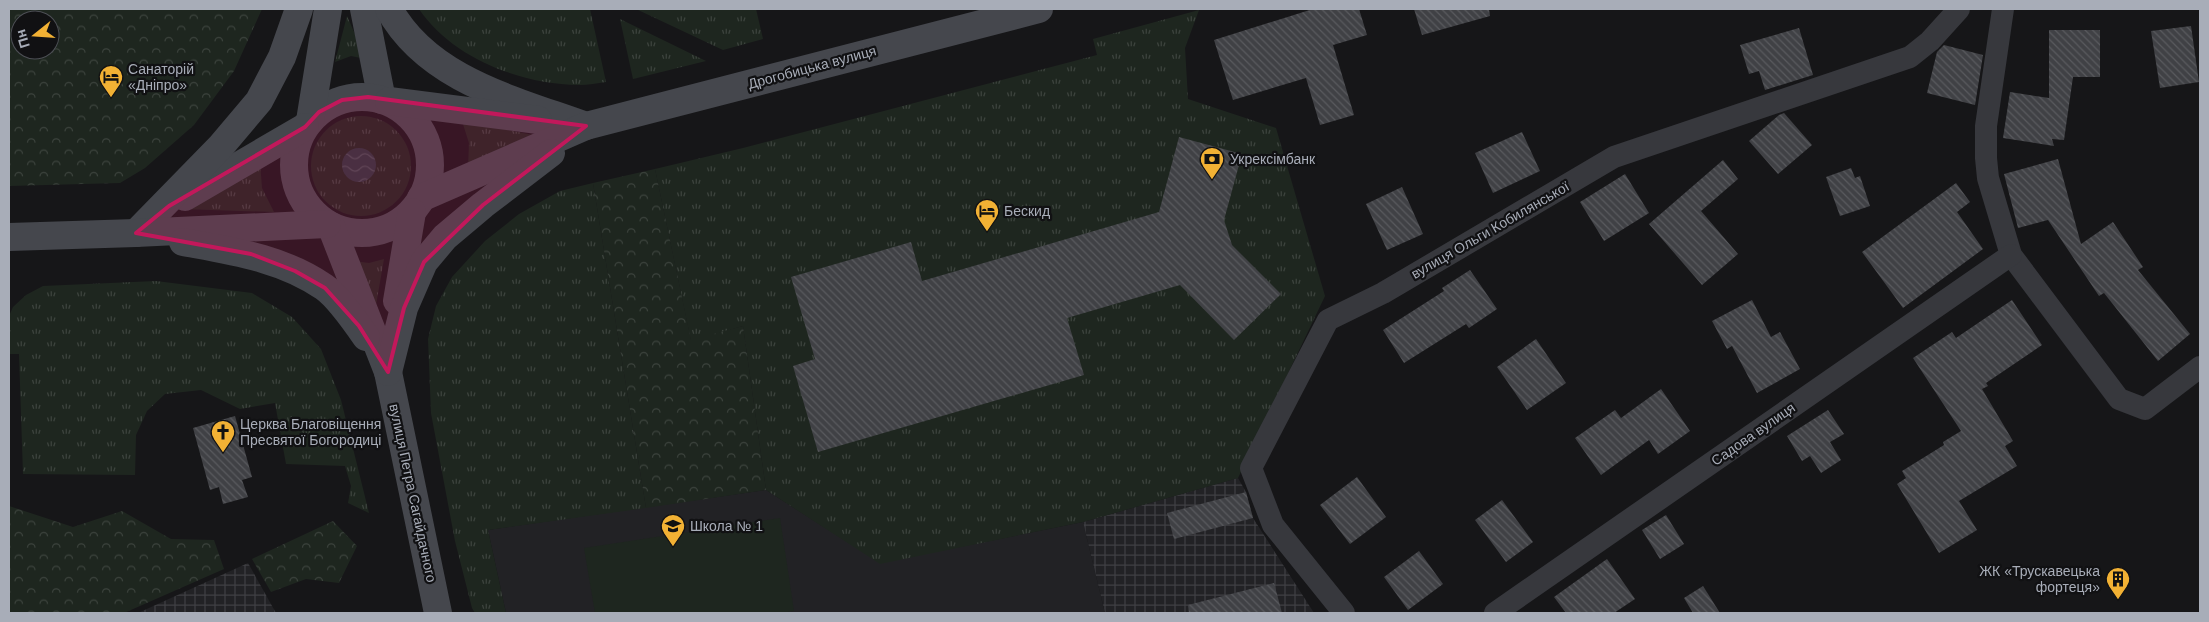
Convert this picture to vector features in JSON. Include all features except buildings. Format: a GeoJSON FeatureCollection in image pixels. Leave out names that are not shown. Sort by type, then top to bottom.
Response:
{"type":"FeatureCollection","features":[{"type":"Feature","properties":{"kind":"street"},"geometry":{"type":"LineString","coordinates":[[136,233],[221,146],[259,101],[282,57],[299,9]]}},
{"type":"Feature","properties":{"kind":"street"},"geometry":{"type":"LineString","coordinates":[[328,9],[307,124],[296,148],[294,170],[298,191],[310,210],[329,225],[348,232],[365,234],[383,230],[398,223],[417,205],[586,126]]}},
{"type":"Feature","properties":{"kind":"street"},"geometry":{"type":"LineString","coordinates":[[364,9],[384,100],[403,110],[410,117],[416,124],[429,152],[429,176],[417,205],[398,284],[388,372]]}},
{"type":"Feature","properties":{"kind":"street"},"geometry":{"type":"LineString","coordinates":[[389,9],[413,42],[447,70],[478,86],[586,126]]}},
{"type":"Feature","properties":{"kind":"street","name":"Дрогобицька вулиця"},"geometry":{"type":"LineString","coordinates":[[586,126],[1039,9]]}},
{"type":"Feature","properties":{"kind":"street","name":"вулиця Ольги Кобилянської"},"geometry":{"type":"LineString","coordinates":[[1344,613],[1273,525],[1252,468],[1328,320],[1383,293],[1614,157],[1910,57],[1930,41],[1959,9]]}},
{"type":"Feature","properties":{"kind":"street"},"geometry":{"type":"LineString","coordinates":[[2002,9],[1986,126],[1986,158],[1988,178],[2011,255],[2119,399],[2145,409],[2200,367]]}},
{"type":"Feature","properties":{"kind":"street"},"geometry":{"type":"LineString","coordinates":[[136,233],[169,206],[307,124],[330,104],[342,100],[355,97],[384,100],[586,126]]}},
{"type":"Feature","properties":{"kind":"street"},"geometry":{"type":"LineString","coordinates":[[388,372],[404,308],[424,262],[445,237],[483,205],[586,126]]}},
{"type":"Feature","properties":{"kind":"street"},"geometry":{"type":"LineString","coordinates":[[9,237],[329,225]]}},
{"type":"Feature","properties":{"kind":"street"},"geometry":{"type":"LineString","coordinates":[[329,225],[388,372]]}},
{"type":"Feature","properties":{"kind":"street"},"geometry":{"type":"LineString","coordinates":[[136,233],[251,254],[295,270],[326,288],[358,326],[388,372]]}},
{"type":"Feature","properties":{"kind":"street","name":"Садова вулиця"},"geometry":{"type":"LineString","coordinates":[[1508,609],[2011,255]]}},
{"type":"Feature","properties":{"kind":"street","name":"вулиця Петра Сагайдачного"},"geometry":{"type":"LineString","coordinates":[[388,372],[438,613]]}},
{"type":"Feature","properties":{"kind":"highlighted area"},"geometry":{"type":"Polygon","coordinates":[[[368,97],[586,126],[483,205],[424,262],[404,308],[388,372],[359,326],[325,288],[295,271],[251,254],[136,233],[169,206],[305,127],[319,112],[342,100],[368,97]]]}},
{"type":"Feature","properties":{"kind":"shaded area"},"geometry":{"type":"Polygon","coordinates":[[[1238,478],[1246,492],[1253,518],[1314,613],[1105,613],[1083,522],[1238,478]]]}},
{"type":"Feature","properties":{"kind":"shaded area","name":"Школа № 1"},"geometry":{"type":"Polygon","coordinates":[[[766,490],[880,563],[1083,522],[1105,613],[506,613],[488,530],[766,490]]]}},
{"type":"Feature","properties":{"kind":"shaded area"},"geometry":{"type":"Polygon","coordinates":[[[248,563],[276,613],[138,613],[248,563]]]}},
{"type":"Feature","properties":{"kind":"green space","name":"Санаторій «Дніпро»"},"geometry":{"type":"Polygon","coordinates":[[[9,9],[262,9],[234,71],[194,125],[145,168],[120,183],[9,186],[9,9]]]}},
{"type":"Feature","properties":{"kind":"green space"},"geometry":{"type":"Polygon","coordinates":[[[419,9],[590,9],[606,82],[582,85],[557,83],[534,80],[512,74],[469,55],[450,42],[433,27],[419,9]]]}},
{"type":"Feature","properties":{"kind":"green space"},"geometry":{"type":"Polygon","coordinates":[[[636,9],[756,9],[763,39],[723,50],[636,9]]]}},
{"type":"Feature","properties":{"kind":"green space","name":"Бескид"},"geometry":{"type":"Polygon","coordinates":[[[1199,10],[1185,48],[1188,99],[1276,128],[1325,296],[1238,478],[1083,522],[880,564],[766,490],[743,326],[691,341],[655,169],[743,148],[1097,55],[1093,39],[1199,10]]]}},
{"type":"Feature","properties":{"kind":"green space"},"geometry":{"type":"Polygon","coordinates":[[[347,16],[366,59],[351,56],[335,62],[347,16]]]}},
{"type":"Feature","properties":{"kind":"green space"},"geometry":{"type":"Polygon","coordinates":[[[620,19],[706,61],[633,79],[620,19]]]}},
{"type":"Feature","properties":{"kind":"green space"},"geometry":{"type":"Polygon","coordinates":[[[361,116],[371,117],[389,124],[403,138],[410,156],[410,176],[403,194],[389,208],[371,215],[361,216],[351,215],[333,208],[319,194],[312,176],[311,166],[312,156],[319,138],[333,124],[351,117],[361,116]]]}},
{"type":"Feature","properties":{"kind":"green space"},"geometry":{"type":"Polygon","coordinates":[[[462,121],[533,135],[468,168],[469,143],[462,121]]]}},
{"type":"Feature","properties":{"kind":"green space"},"geometry":{"type":"Polygon","coordinates":[[[260,162],[262,188],[274,212],[182,209],[260,162]]]}},
{"type":"Feature","properties":{"kind":"green space"},"geometry":{"type":"Polygon","coordinates":[[[655,169],[691,340],[743,326],[766,490],[646,508],[593,183],[655,169]]]}},
{"type":"Feature","properties":{"kind":"green space"},"geometry":{"type":"Polygon","coordinates":[[[593,183],[646,508],[488,530],[506,613],[475,613],[472,608],[455,541],[431,413],[428,339],[436,306],[452,277],[485,241],[519,214],[560,191],[593,183]]]}},
{"type":"Feature","properties":{"kind":"green space"},"geometry":{"type":"Polygon","coordinates":[[[384,259],[376,305],[354,261],[369,263],[384,259]]]}},
{"type":"Feature","properties":{"kind":"green space"},"geometry":{"type":"Polygon","coordinates":[[[156,281],[252,293],[292,317],[321,349],[341,400],[369,513],[348,503],[351,486],[345,466],[286,464],[275,403],[240,409],[201,390],[165,394],[147,411],[136,435],[135,475],[23,474],[19,354],[9,354],[9,316],[13,307],[26,295],[43,286],[156,281]]]}},
{"type":"Feature","properties":{"kind":"green space"},"geometry":{"type":"Polygon","coordinates":[[[9,506],[73,527],[122,511],[171,539],[214,540],[224,569],[124,613],[9,613],[9,506]]]}},
{"type":"Feature","properties":{"kind":"green space"},"geometry":{"type":"Polygon","coordinates":[[[780,518],[794,611],[782,613],[595,613],[584,548],[780,518]]]}},
{"type":"Feature","properties":{"kind":"green space"},"geometry":{"type":"Polygon","coordinates":[[[333,521],[357,546],[339,583],[306,579],[271,592],[252,559],[333,521]]]}},
{"type":"Feature","properties":{"kind":"water"},"geometry":{"type":"Polygon","coordinates":[[[359,148],[366,149],[371,153],[375,158],[375,172],[371,177],[366,181],[359,182],[352,181],[347,177],[343,172],[342,165],[343,158],[347,153],[352,149],[359,148]]]}},
{"type":"Feature","properties":{"kind":"place","name":"Санаторій «Дніпро»"},"geometry":{"type":"Point","coordinates":[111,98]}},
{"type":"Feature","properties":{"kind":"place","name":"Укрексімбанк"},"geometry":{"type":"Point","coordinates":[1212,180]}},
{"type":"Feature","properties":{"kind":"place","name":"Бескид"},"geometry":{"type":"Point","coordinates":[987,232]}},
{"type":"Feature","properties":{"kind":"place","name":"Церква Благовіщення Пресвятої Богородиці"},"geometry":{"type":"Point","coordinates":[223,453]}},
{"type":"Feature","properties":{"kind":"place","name":"Школа № 1"},"geometry":{"type":"Point","coordinates":[673,547]}},
{"type":"Feature","properties":{"kind":"place","name":"ЖК «Трускавецька фортеця»"},"geometry":{"type":"Point","coordinates":[2118,600]}}]}
